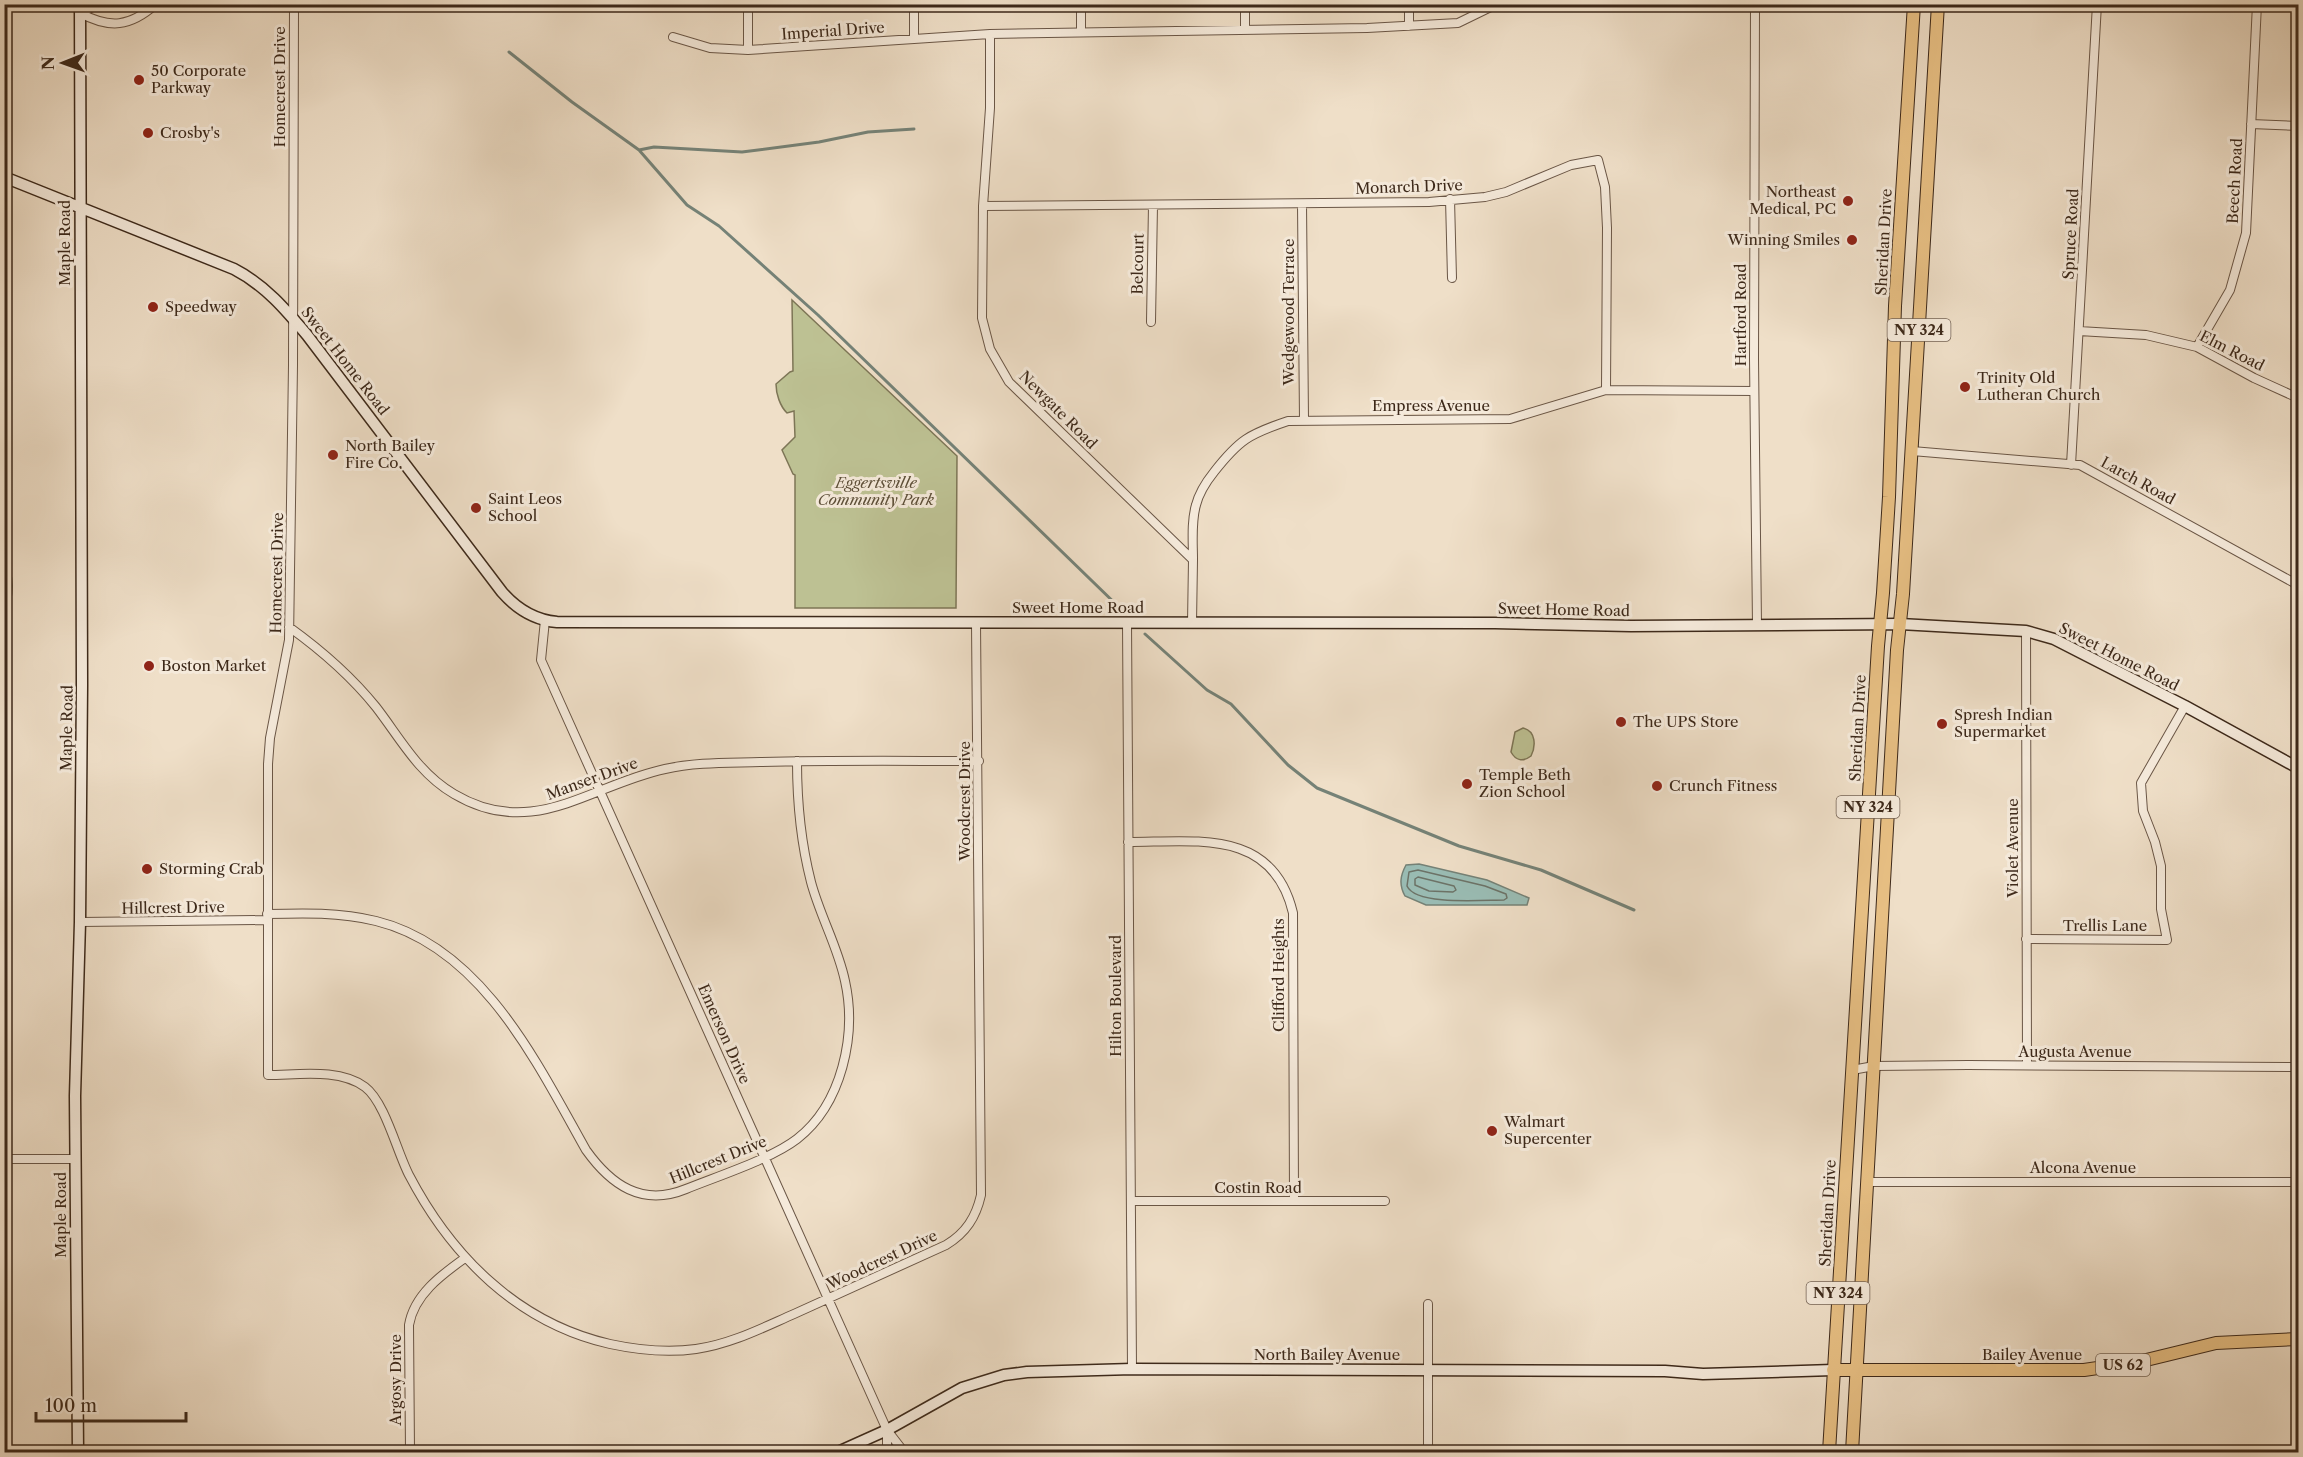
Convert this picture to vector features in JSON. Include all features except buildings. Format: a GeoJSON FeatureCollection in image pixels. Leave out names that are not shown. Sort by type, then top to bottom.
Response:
{"type":"FeatureCollection","features":[{"type":"Feature","properties":{"kind":"main road","name":"Sheridan Drive"},"geometry":{"type":"LineString","coordinates":[[1829,1452],[1889,497],[1895,306],[1914,4]]}},
{"type":"Feature","properties":{"kind":"main road","name":"NY 324"},"geometry":{"type":"LineString","coordinates":[[1857,1369],[1938,4]]}},
{"type":"Feature","properties":{"kind":"main road","name":"Bailey Avenue"},"geometry":{"type":"LineString","coordinates":[[1833,1370],[2084,1370],[2138,1362],[2216,1342],[2298,1339]]}},
{"type":"Feature","properties":{"kind":"main road"},"geometry":{"type":"LineString","coordinates":[[1852,1452],[1857,1369]]}},
{"type":"Feature","properties":{"kind":"street"},"geometry":{"type":"LineString","coordinates":[[80,9],[99,4]]}},
{"type":"Feature","properties":{"kind":"street"},"geometry":{"type":"LineString","coordinates":[[80,9],[96,21],[113,25],[136,19],[156,4]]}},
{"type":"Feature","properties":{"kind":"street","name":"Homecrest Drive"},"geometry":{"type":"LineString","coordinates":[[294,4],[289,627],[288,651],[272,729],[268,764],[268,1075],[333,1075]]}},
{"type":"Feature","properties":{"kind":"street"},"geometry":{"type":"LineString","coordinates":[[748,4],[748,51]]}},
{"type":"Feature","properties":{"kind":"street"},"geometry":{"type":"LineString","coordinates":[[914,4],[914,39]]}},
{"type":"Feature","properties":{"kind":"street"},"geometry":{"type":"LineString","coordinates":[[1081,4],[1081,32]]}},
{"type":"Feature","properties":{"kind":"street"},"geometry":{"type":"LineString","coordinates":[[1245,4],[1245,29]]}},
{"type":"Feature","properties":{"kind":"street"},"geometry":{"type":"LineString","coordinates":[[1409,4],[1409,26]]}},
{"type":"Feature","properties":{"kind":"street","name":"Imperial Drive"},"geometry":{"type":"LineString","coordinates":[[674,37],[710,48],[748,51],[990,34],[1409,26],[1458,23],[1497,4]]}},
{"type":"Feature","properties":{"kind":"street","name":"Hartford Road"},"geometry":{"type":"LineString","coordinates":[[1755,4],[1754,391],[1757,625]]}},
{"type":"Feature","properties":{"kind":"street","name":"Spruce Road"},"geometry":{"type":"LineString","coordinates":[[2071,465],[2097,4]]}},
{"type":"Feature","properties":{"kind":"street","name":"Beech Road"},"geometry":{"type":"LineString","coordinates":[[2198,347],[2229,290],[2244,243],[2248,210],[2257,4]]}},
{"type":"Feature","properties":{"kind":"street","name":"Maple Road"},"geometry":{"type":"LineString","coordinates":[[78,1452],[76,1159],[82,685],[80,9]]}},
{"type":"Feature","properties":{"kind":"street","name":"Newgate Road"},"geometry":{"type":"LineString","coordinates":[[990,34],[990,108],[982,207],[982,318],[987,342],[999,368],[1022,395],[1193,560]]}},
{"type":"Feature","properties":{"kind":"street"},"geometry":{"type":"LineString","coordinates":[[2251,124],[2298,126]]}},
{"type":"Feature","properties":{"kind":"street","name":"Monarch Drive"},"geometry":{"type":"LineString","coordinates":[[982,207],[1417,202],[1485,197],[1506,192],[1571,165],[1598,160],[1605,187],[1607,228],[1606,390]]}},
{"type":"Feature","properties":{"kind":"street","name":"Sweet Home Road"},"geometry":{"type":"LineString","coordinates":[[4,177],[242,273],[263,288],[292,317],[502,592],[519,608],[545,620],[557,622],[1900,624],[2026,631],[2054,639],[2185,706],[2298,768]]}},
{"type":"Feature","properties":{"kind":"street"},"geometry":{"type":"LineString","coordinates":[[1450,199],[1452,278]]}},
{"type":"Feature","properties":{"kind":"street","name":"Wedgewood Terrace"},"geometry":{"type":"LineString","coordinates":[[1302,204],[1304,420]]}},
{"type":"Feature","properties":{"kind":"street","name":"Belcourt"},"geometry":{"type":"LineString","coordinates":[[1151,322],[1153,205]]}},
{"type":"Feature","properties":{"kind":"street","name":"Elm Road"},"geometry":{"type":"LineString","coordinates":[[2079,331],[2146,335],[2198,347],[2254,378],[2298,398]]}},
{"type":"Feature","properties":{"kind":"street","name":"Empress Avenue"},"geometry":{"type":"LineString","coordinates":[[1193,560],[1193,519],[1196,504],[1208,480],[1233,448],[1264,429],[1304,420],[1510,419],[1604,393],[1606,390],[1754,391]]}},
{"type":"Feature","properties":{"kind":"street","name":"Larch Road"},"geometry":{"type":"LineString","coordinates":[[1912,451],[2080,465],[2298,585]]}},
{"type":"Feature","properties":{"kind":"street"},"geometry":{"type":"LineString","coordinates":[[1191,623],[1193,560]]}},
{"type":"Feature","properties":{"kind":"street","name":"Emerson Drive"},"geometry":{"type":"LineString","coordinates":[[545,620],[541,660],[887,1430],[904,1452]]}},
{"type":"Feature","properties":{"kind":"street","name":"Woodcrest Drive"},"geometry":{"type":"LineString","coordinates":[[333,1075],[357,1082],[367,1088],[376,1099],[397,1149],[423,1199],[465,1258],[506,1296],[545,1321],[596,1340],[653,1350],[675,1351],[734,1340],[946,1245],[965,1230],[977,1210],[981,1195],[976,623]]}},
{"type":"Feature","properties":{"kind":"street","name":"Hilton Boulevard"},"geometry":{"type":"LineString","coordinates":[[1127,623],[1132,1369]]}},
{"type":"Feature","properties":{"kind":"street","name":"Manser Drive"},"geometry":{"type":"LineString","coordinates":[[289,627],[342,669],[375,706],[408,753],[423,769],[453,794],[482,807],[517,813],[552,809],[640,776],[691,765],[797,761],[978,761]]}},
{"type":"Feature","properties":{"kind":"street","name":"Violet Avenue"},"geometry":{"type":"LineString","coordinates":[[2026,631],[2027,1065]]}},
{"type":"Feature","properties":{"kind":"street","name":"Trellis Lane"},"geometry":{"type":"LineString","coordinates":[[2026,939],[2167,940],[2161,909],[2161,866],[2143,811],[2141,783],[2185,706]]}},
{"type":"Feature","properties":{"kind":"street","name":"Hillcrest Drive"},"geometry":{"type":"LineString","coordinates":[[80,922],[267,917],[319,913],[378,921],[417,936],[445,955],[486,992],[505,1014],[586,1150],[609,1178],[620,1185],[646,1194],[670,1194],[764,1156],[797,1139],[822,1113],[841,1069],[848,1029],[845,980],[811,880],[798,800],[797,761]]}},
{"type":"Feature","properties":{"kind":"street","name":"Clifford Heights"},"geometry":{"type":"LineString","coordinates":[[1128,842],[1229,844],[1242,848],[1260,859],[1285,889],[1293,913],[1294,1202]]}},
{"type":"Feature","properties":{"kind":"street"},"geometry":{"type":"LineString","coordinates":[[2298,873],[2298,980]]}},
{"type":"Feature","properties":{"kind":"street","name":"Augusta Avenue"},"geometry":{"type":"LineString","coordinates":[[1852,1070],[1874,1066],[2298,1067]]}},
{"type":"Feature","properties":{"kind":"street"},"geometry":{"type":"LineString","coordinates":[[4,1160],[76,1159]]}},
{"type":"Feature","properties":{"kind":"street","name":"Alcona Avenue"},"geometry":{"type":"LineString","coordinates":[[1867,1182],[2298,1182]]}},
{"type":"Feature","properties":{"kind":"street","name":"Costin Road"},"geometry":{"type":"LineString","coordinates":[[1131,1201],[1385,1202]]}},
{"type":"Feature","properties":{"kind":"street","name":"Argosy Drive"},"geometry":{"type":"LineString","coordinates":[[410,1452],[409,1325],[411,1315],[422,1295],[435,1281],[465,1258]]}},
{"type":"Feature","properties":{"kind":"street"},"geometry":{"type":"LineString","coordinates":[[1428,1304],[1428,1452]]}},
{"type":"Feature","properties":{"kind":"street","name":"North Bailey Avenue"},"geometry":{"type":"LineString","coordinates":[[838,1452],[887,1430],[962,1388],[1004,1375],[1050,1371],[1132,1369],[1665,1371],[1703,1374],[1833,1370]]}},
{"type":"Feature","properties":{"kind":"street"},"geometry":{"type":"LineString","coordinates":[[887,1430],[887,1452]]}},
{"type":"Feature","properties":{"kind":"green space","name":"Eggertsville Community Park"},"geometry":{"type":"Polygon","coordinates":[[[792,300],[957,456],[956,608],[795,608],[795,475],[782,450],[795,437],[794,411],[787,413],[782,407],[776,384],[793,371],[792,300]]]}},
{"type":"Feature","properties":{"kind":"green space"},"geometry":{"type":"Polygon","coordinates":[[[5,557],[10,571],[12,593],[5,615],[5,557]]]}},
{"type":"Feature","properties":{"kind":"green space"},"geometry":{"type":"Polygon","coordinates":[[[1523,728],[1533,736],[1534,748],[1531,756],[1520,760],[1511,752],[1515,732],[1523,728]]]}},
{"type":"Feature","properties":{"kind":"water"},"geometry":{"type":"Polygon","coordinates":[[[1419,864],[1487,880],[1529,898],[1527,905],[1426,905],[1405,896],[1401,884],[1406,865],[1419,864]]]}},
{"type":"Feature","properties":{"kind":"waterway"},"geometry":{"type":"LineString","coordinates":[[509,52],[572,102],[639,150],[687,205],[719,226],[818,315],[1124,612]]}},
{"type":"Feature","properties":{"kind":"waterway"},"geometry":{"type":"LineString","coordinates":[[639,150],[654,147],[742,152],[819,142],[868,132],[914,129]]}},
{"type":"Feature","properties":{"kind":"waterway"},"geometry":{"type":"LineString","coordinates":[[1145,634],[1207,690],[1231,704],[1288,765],[1317,788],[1459,846],[1541,870],[1634,910]]}},
{"type":"Feature","properties":{"kind":"place","name":"50 Corporate Parkway"},"geometry":{"type":"Point","coordinates":[139,80]}},
{"type":"Feature","properties":{"kind":"place","name":"Crosby's"},"geometry":{"type":"Point","coordinates":[148,133]}},
{"type":"Feature","properties":{"kind":"place","name":"Northeast Medical, PC"},"geometry":{"type":"Point","coordinates":[1848,201]}},
{"type":"Feature","properties":{"kind":"place","name":"Winning Smiles"},"geometry":{"type":"Point","coordinates":[1852,240]}},
{"type":"Feature","properties":{"kind":"place","name":"Speedway"},"geometry":{"type":"Point","coordinates":[153,307]}},
{"type":"Feature","properties":{"kind":"place","name":"Trinity Old Lutheran Church"},"geometry":{"type":"Point","coordinates":[1965,387]}},
{"type":"Feature","properties":{"kind":"place","name":"North Bailey Fire Co."},"geometry":{"type":"Point","coordinates":[333,455]}},
{"type":"Feature","properties":{"kind":"place","name":"Saint Leos School"},"geometry":{"type":"Point","coordinates":[476,508]}},
{"type":"Feature","properties":{"kind":"place","name":"Boston Market"},"geometry":{"type":"Point","coordinates":[149,666]}},
{"type":"Feature","properties":{"kind":"place","name":"The UPS Store"},"geometry":{"type":"Point","coordinates":[1621,722]}},
{"type":"Feature","properties":{"kind":"place","name":"Spresh Indian Supermarket"},"geometry":{"type":"Point","coordinates":[1942,724]}},
{"type":"Feature","properties":{"kind":"place","name":"Temple Beth Zion School"},"geometry":{"type":"Point","coordinates":[1467,784]}},
{"type":"Feature","properties":{"kind":"place","name":"Crunch Fitness"},"geometry":{"type":"Point","coordinates":[1657,786]}},
{"type":"Feature","properties":{"kind":"place","name":"Storming Crab"},"geometry":{"type":"Point","coordinates":[147,869]}},
{"type":"Feature","properties":{"kind":"place","name":"Walmart Supercenter"},"geometry":{"type":"Point","coordinates":[1492,1131]}}]}
